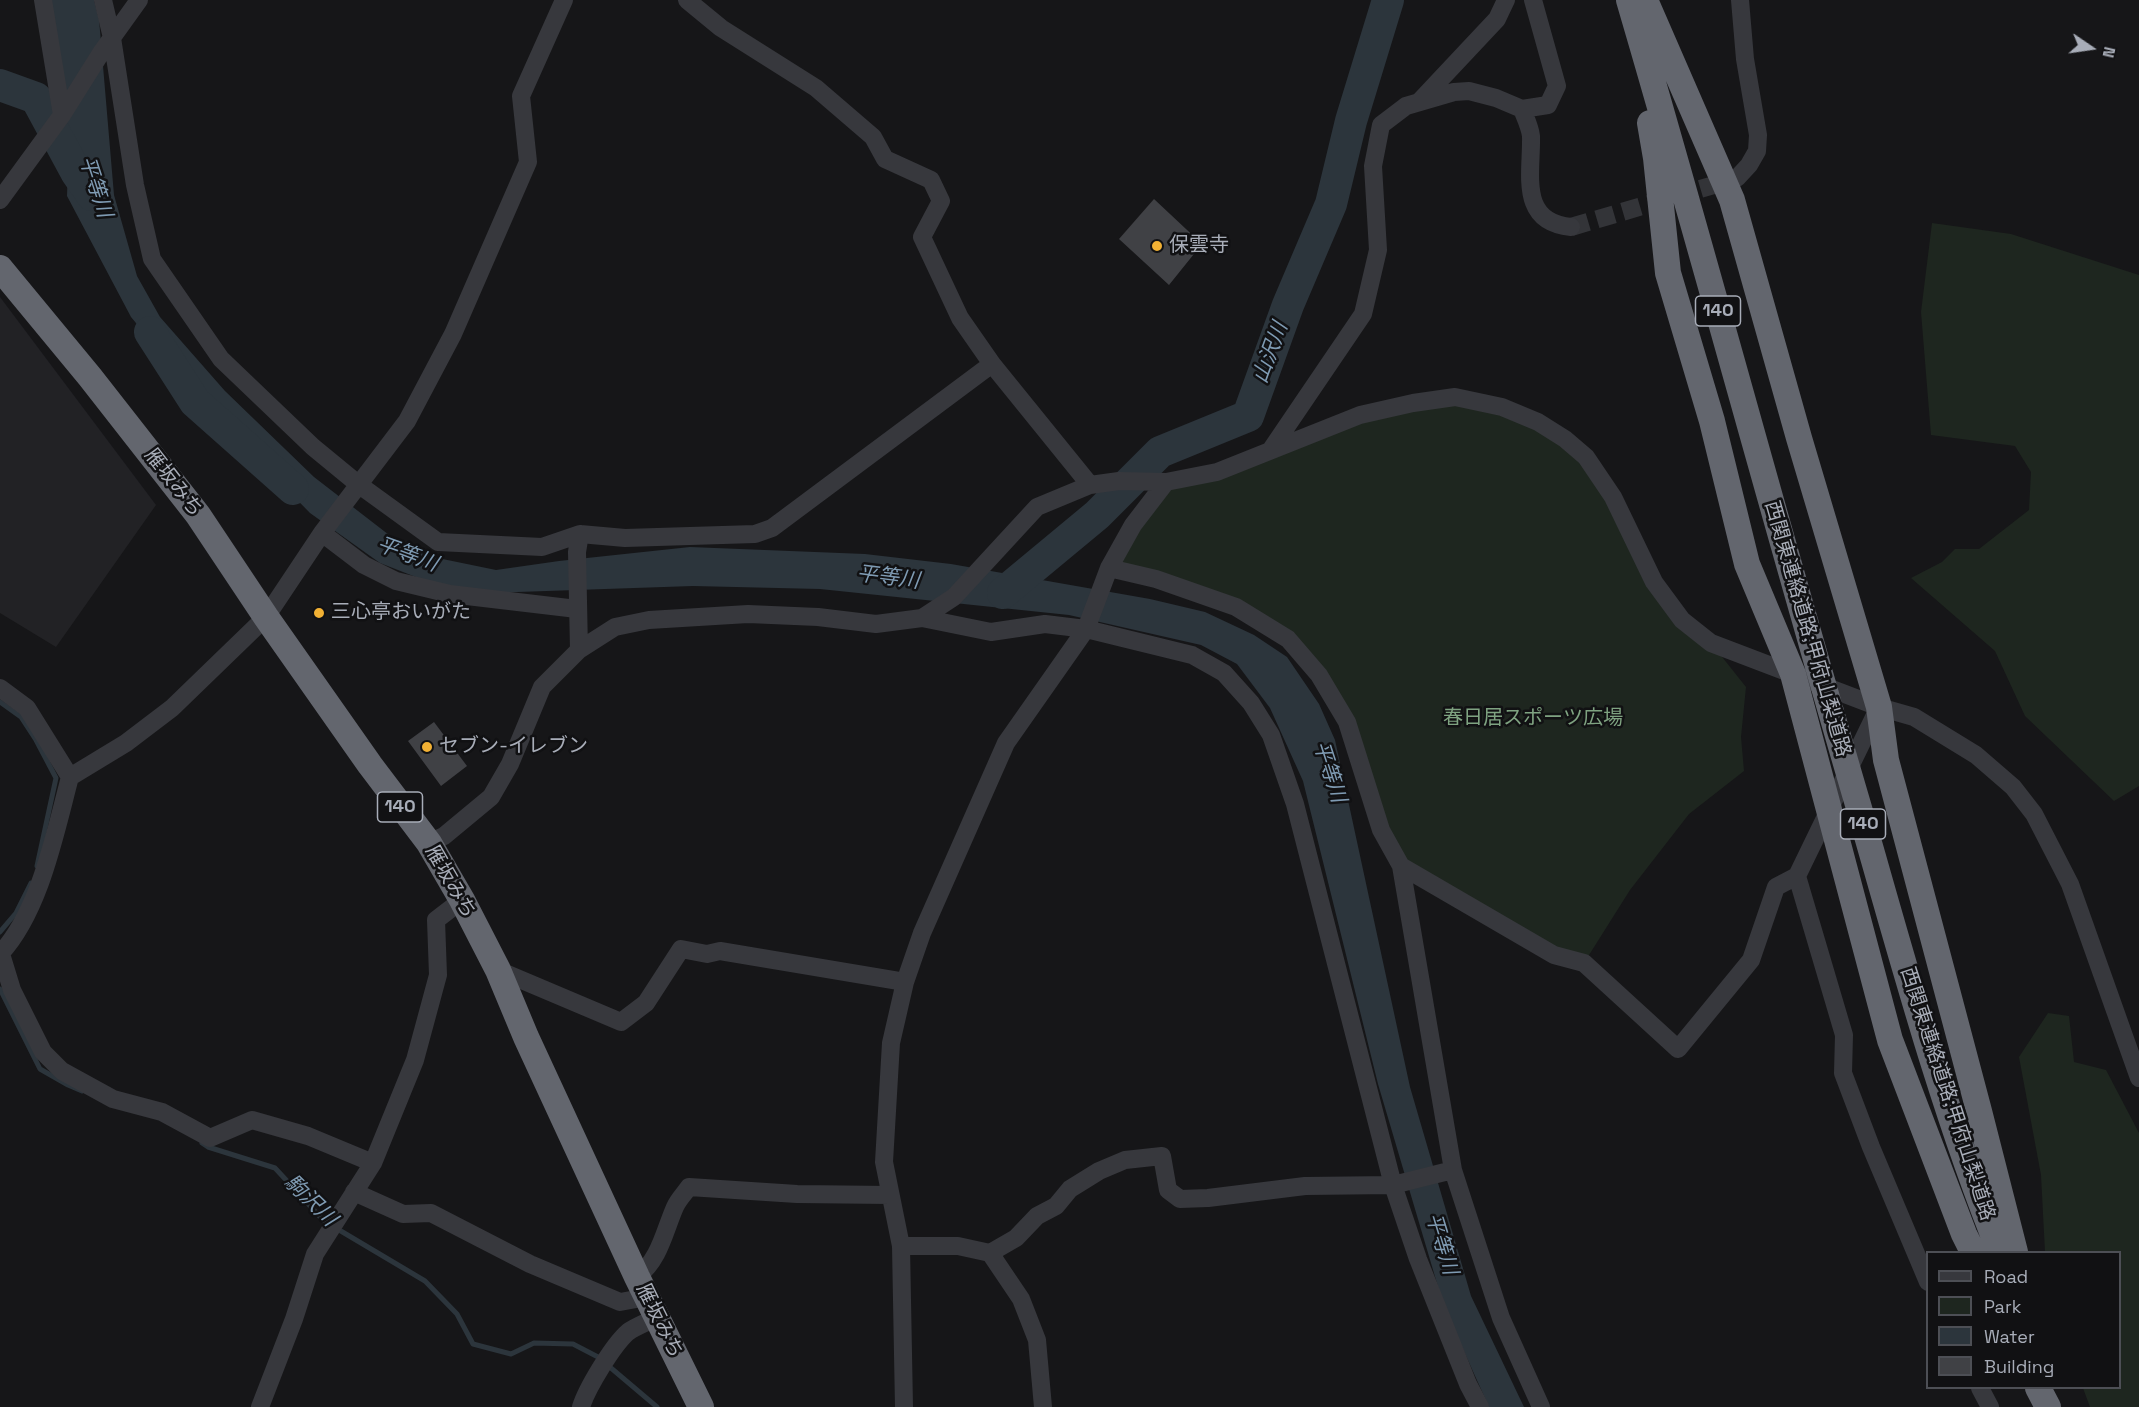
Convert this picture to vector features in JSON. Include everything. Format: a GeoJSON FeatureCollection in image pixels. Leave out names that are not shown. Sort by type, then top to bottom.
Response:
{"type":"FeatureCollection","features":[{"type":"Feature","properties":{"kind":"highway","name":"西関東連絡道路;甲府山梨道路"},"geometry":{"type":"LineString","coordinates":[[1635,1],[1803,618],[1923,1030],[1950,1115],[2000,1251]]}},
{"type":"Feature","properties":{"kind":"highway"},"geometry":{"type":"LineString","coordinates":[[1635,1],[1656,158],[1668,273],[1712,421],[1747,564],[1793,674],[1890,1040],[1972,1251]]}},
{"type":"Feature","properties":{"kind":"highway"},"geometry":{"type":"LineString","coordinates":[[1635,1],[1732,200],[1799,438],[1880,707],[1886,760],[2015,1251]]}},
{"type":"Feature","properties":{"kind":"highway","name":"雁坂みち"},"geometry":{"type":"LineString","coordinates":[[0,268],[90,377],[198,515],[369,765],[429,843],[498,970],[526,1037],[701,1407]]}},
{"type":"Feature","properties":{"kind":"highway"},"geometry":{"type":"LineString","coordinates":[[2039,1389],[2048,1407]]}},
{"type":"Feature","properties":{"kind":"highway"},"geometry":{"type":"LineString","coordinates":[[2054,1389],[2062,1407]]}},
{"type":"Feature","properties":{"kind":"street"},"geometry":{"type":"LineString","coordinates":[[43,0],[62,116]]}},
{"type":"Feature","properties":{"kind":"street"},"geometry":{"type":"LineString","coordinates":[[104,0],[135,185],[152,259],[221,359],[313,447],[358,484],[438,542],[542,547],[625,538],[755,534],[772,528],[993,364]]}},
{"type":"Feature","properties":{"kind":"street"},"geometry":{"type":"LineString","coordinates":[[0,200],[62,116],[101,53],[139,0]]}},
{"type":"Feature","properties":{"kind":"street"},"geometry":{"type":"LineString","coordinates":[[373,1163],[308,1136],[252,1120],[210,1138],[162,1112],[113,1099],[62,1071],[43,1052],[12,990],[0,954],[14,937],[44,874],[70,777],[126,743],[172,708],[266,617],[322,533],[407,421],[448,344],[528,162],[521,96],[564,0]]}},
{"type":"Feature","properties":{"kind":"street"},"geometry":{"type":"LineString","coordinates":[[687,0],[721,28],[816,88],[873,136],[885,159],[931,180],[941,201],[922,237],[960,318],[993,364],[1090,485]]}},
{"type":"Feature","properties":{"kind":"street"},"geometry":{"type":"LineString","coordinates":[[1419,102],[1497,19],[1506,0]]}},
{"type":"Feature","properties":{"kind":"street"},"geometry":{"type":"LineString","coordinates":[[1270,451],[1363,314],[1378,250],[1373,166],[1381,124],[1406,106],[1442,95],[1469,91],[1496,98],[1522,109],[1548,105],[1557,86],[1533,0]]}},
{"type":"Feature","properties":{"kind":"street"},"geometry":{"type":"LineString","coordinates":[[1737,178],[1749,165],[1757,151],[1758,135],[1745,59],[1740,0]]}},
{"type":"Feature","properties":{"kind":"street"},"geometry":{"type":"LineString","coordinates":[[1522,109],[1531,134],[1529,179],[1534,202],[1542,215],[1557,226],[1571,228]]}},
{"type":"Feature","properties":{"kind":"street"},"geometry":{"type":"LineString","coordinates":[[922,618],[954,597],[1037,507],[1090,485],[1119,481],[1160,482],[1217,472],[1360,415],[1413,403],[1455,397],[1502,407],[1538,422],[1565,439],[1586,457],[1613,497],[1654,582],[1682,620],[1711,643],[1880,707],[1914,717],[1976,755],[2013,787],[2034,814],[2070,884],[2139,1078]]}},
{"type":"Feature","properties":{"kind":"street"},"geometry":{"type":"LineString","coordinates":[[904,1407],[901,1246],[884,1161],[891,1043],[905,982],[926,922],[1006,743],[1086,629],[1108,568],[1160,482]]}},
{"type":"Feature","properties":{"kind":"street"},"geometry":{"type":"LineString","coordinates":[[322,533],[364,565],[396,582],[450,594],[578,604]]}},
{"type":"Feature","properties":{"kind":"street"},"geometry":{"type":"LineString","coordinates":[[578,543],[579,650]]}},
{"type":"Feature","properties":{"kind":"street"},"geometry":{"type":"LineString","coordinates":[[1108,568],[1156,579],[1236,607],[1288,639],[1319,675],[1347,722],[1381,830],[1401,867],[1453,1170],[1502,1318],[1541,1407]]}},
{"type":"Feature","properties":{"kind":"street"},"geometry":{"type":"LineString","coordinates":[[429,843],[444,836],[491,797],[510,764],[542,687],[579,650],[615,627],[649,620],[748,614],[818,617],[876,624],[922,618],[991,632],[1045,624],[1086,629],[1192,655],[1224,673],[1251,703],[1271,735],[1295,804],[1392,1185],[1468,1384],[1480,1407]]}},
{"type":"Feature","properties":{"kind":"street"},"geometry":{"type":"LineString","coordinates":[[0,688],[27,708],[70,777]]}},
{"type":"Feature","properties":{"kind":"street"},"geometry":{"type":"LineString","coordinates":[[1401,867],[1554,955],[1584,963],[1678,1049],[1751,960],[1776,886],[1797,876],[1880,707]]}},
{"type":"Feature","properties":{"kind":"street"},"geometry":{"type":"LineString","coordinates":[[1797,876],[1844,1035],[1843,1073],[1875,1157],[1926,1277]]}},
{"type":"Feature","properties":{"kind":"street"},"geometry":{"type":"LineString","coordinates":[[260,1407],[294,1319],[315,1254],[373,1163],[415,1060],[438,975],[436,920],[462,900]]}},
{"type":"Feature","properties":{"kind":"street"},"geometry":{"type":"LineString","coordinates":[[498,970],[621,1022],[646,1003],[681,949],[706,954],[720,951],[905,982]]}},
{"type":"Feature","properties":{"kind":"street"},"geometry":{"type":"LineString","coordinates":[[901,1246],[958,1246],[990,1253],[1016,1238],[1037,1216],[1056,1206],[1070,1189],[1099,1171],[1125,1160],[1162,1156],[1168,1190],[1180,1199],[1208,1198],[1305,1186],[1392,1185],[1453,1170]]}},
{"type":"Feature","properties":{"kind":"street"},"geometry":{"type":"LineString","coordinates":[[581,1407],[584,1396],[627,1333],[647,1297],[647,1269],[656,1254],[676,1204],[689,1187],[796,1194],[890,1195]]}},
{"type":"Feature","properties":{"kind":"street"},"geometry":{"type":"LineString","coordinates":[[354,1192],[403,1214],[431,1213],[530,1264],[620,1302],[647,1297]]}},
{"type":"Feature","properties":{"kind":"street"},"geometry":{"type":"LineString","coordinates":[[990,1253],[1021,1299],[1037,1340],[1044,1407]]}},
{"type":"Feature","properties":{"kind":"street"},"geometry":{"type":"LineString","coordinates":[[1981,1389],[1990,1407]]}},
{"type":"Feature","properties":{"kind":"shaded area"},"geometry":{"type":"Polygon","coordinates":[[[0,297],[156,505],[56,647],[0,613],[0,297]]]}},
{"type":"Feature","properties":{"kind":"green space"},"geometry":{"type":"Polygon","coordinates":[[[1932,223],[2011,234],[2139,275],[2139,786],[2114,801],[2025,716],[1995,651],[1911,578],[1942,562],[1955,549],[1979,549],[2029,510],[2031,472],[2015,446],[1931,435],[1921,312],[1932,223]]]}},
{"type":"Feature","properties":{"kind":"green space","name":"春日居スポーツ広場"},"geometry":{"type":"Polygon","coordinates":[[[1413,403],[1502,407],[1586,457],[1654,582],[1711,643],[1746,687],[1741,737],[1744,771],[1689,814],[1630,890],[1584,963],[1401,866],[1319,675],[1236,607],[1109,568],[1166,482],[1413,403]]]}},
{"type":"Feature","properties":{"kind":"green space"},"geometry":{"type":"Polygon","coordinates":[[[2048,1013],[2069,1016],[2074,1062],[2106,1070],[2139,1133],[2139,1407],[2090,1407],[2083,1389],[2121,1389],[2121,1251],[2045,1251],[2041,1175],[2019,1057],[2048,1013]]]}},
{"type":"Feature","properties":{"kind":"water"},"geometry":{"type":"Polygon","coordinates":[[[51,0],[94,0],[99,19],[114,195],[137,276],[160,317],[225,391],[314,477],[393,538],[428,556],[496,570],[690,547],[865,554],[951,564],[1150,599],[1205,612],[1254,635],[1287,657],[1319,704],[1335,740],[1410,1087],[1471,1296],[1524,1407],[1489,1407],[1444,1307],[1378,1084],[1303,781],[1270,708],[1237,664],[1201,645],[1069,615],[820,589],[693,586],[488,593],[426,581],[380,563],[310,513],[201,402],[131,317],[67,196],[69,139],[51,0]]]}},
{"type":"Feature","properties":{"kind":"building"},"geometry":{"type":"Polygon","coordinates":[[[1154,199],[1202,244],[1169,285],[1119,239],[1154,199]]]}},
{"type":"Feature","properties":{"kind":"building"},"geometry":{"type":"Polygon","coordinates":[[[434,722],[467,766],[441,786],[408,741],[434,722]]]}},
{"type":"Feature","properties":{"kind":"waterway","name":"山沢川"},"geometry":{"type":"LineString","coordinates":[[1003,593],[1097,515],[1160,452],[1248,416],[1288,305],[1331,204],[1351,121],[1388,0]]}},
{"type":"Feature","properties":{"kind":"waterway"},"geometry":{"type":"LineString","coordinates":[[0,85],[36,98],[76,172],[92,195]]}},
{"type":"Feature","properties":{"kind":"waterway","name":"平等川"},"geometry":{"type":"LineString","coordinates":[[150,332],[195,402],[293,489]]}},
{"type":"Feature","properties":{"kind":"waterway","name":"駒沢川"},"geometry":{"type":"LineString","coordinates":[[0,702],[21,717],[56,778],[37,866]]}},
{"type":"Feature","properties":{"kind":"waterway","name":"駒沢川"},"geometry":{"type":"LineString","coordinates":[[0,932],[16,913],[31,883]]}},
{"type":"Feature","properties":{"kind":"waterway","name":"駒沢川"},"geometry":{"type":"LineString","coordinates":[[0,989],[40,1069],[82,1091]]}},
{"type":"Feature","properties":{"kind":"waterway","name":"駒沢川"},"geometry":{"type":"LineString","coordinates":[[202,1143],[208,1147],[275,1168],[324,1221],[425,1281],[457,1314],[473,1344],[511,1354],[534,1343],[573,1344],[598,1357],[657,1407]]}},
{"type":"Feature","properties":{"kind":"tunnel"},"geometry":{"type":"LineString","coordinates":[[1571,227],[1734,179]]}},
{"type":"Feature","properties":{"kind":"place","name":"保雲寺"},"geometry":{"type":"Point","coordinates":[1157,246]}},
{"type":"Feature","properties":{"kind":"place","name":"三心亭おいがた"},"geometry":{"type":"Point","coordinates":[319,613]}},
{"type":"Feature","properties":{"kind":"place","name":"セブン-イレブン"},"geometry":{"type":"Point","coordinates":[427,747]}}]}
